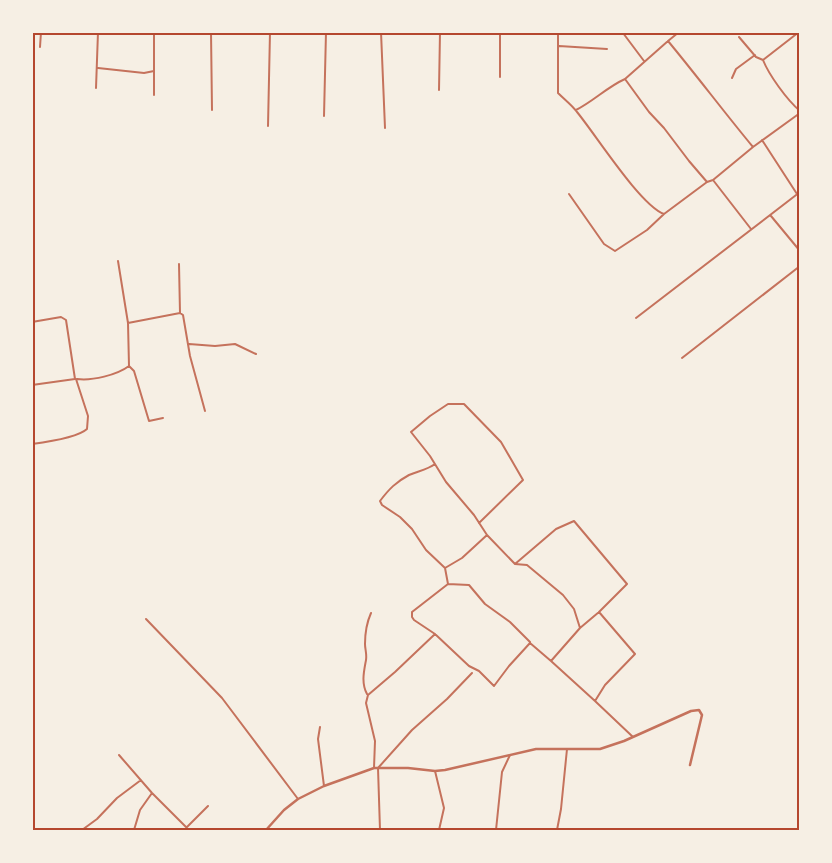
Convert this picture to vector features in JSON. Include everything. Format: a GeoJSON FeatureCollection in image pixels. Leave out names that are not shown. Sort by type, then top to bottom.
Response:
{"type":"FeatureCollection","features":[{"type":"Feature","properties":{"kind":"street"},"geometry":{"type":"LineString","coordinates":[[40,47],[41,32]]}},
{"type":"Feature","properties":{"kind":"street"},"geometry":{"type":"LineString","coordinates":[[96,88],[98,32]]}},
{"type":"Feature","properties":{"kind":"street"},"geometry":{"type":"LineString","coordinates":[[154,32],[154,95]]}},
{"type":"Feature","properties":{"kind":"street"},"geometry":{"type":"LineString","coordinates":[[211,32],[212,110]]}},
{"type":"Feature","properties":{"kind":"street"},"geometry":{"type":"LineString","coordinates":[[268,126],[270,32]]}},
{"type":"Feature","properties":{"kind":"street"},"geometry":{"type":"LineString","coordinates":[[324,116],[326,32]]}},
{"type":"Feature","properties":{"kind":"street"},"geometry":{"type":"LineString","coordinates":[[381,32],[386,128]]}},
{"type":"Feature","properties":{"kind":"street"},"geometry":{"type":"LineString","coordinates":[[440,32],[440,90]]}},
{"type":"Feature","properties":{"kind":"street"},"geometry":{"type":"LineString","coordinates":[[500,32],[500,77]]}},
{"type":"Feature","properties":{"kind":"street"},"geometry":{"type":"LineString","coordinates":[[558,32],[558,93],[576,110],[639,192],[659,212],[664,214]]}},
{"type":"Feature","properties":{"kind":"street"},"geometry":{"type":"LineString","coordinates":[[576,110],[625,79],[679,32]]}},
{"type":"Feature","properties":{"kind":"street"},"geometry":{"type":"LineString","coordinates":[[763,60],[799,32]]}},
{"type":"Feature","properties":{"kind":"street"},"geometry":{"type":"LineString","coordinates":[[622,34],[644,61]]}},
{"type":"Feature","properties":{"kind":"street"},"geometry":{"type":"LineString","coordinates":[[570,194],[604,244],[615,251],[647,230],[664,214],[707,182],[713,180],[800,112],[791,103],[767,69],[763,60],[754,55],[739,37]]}},
{"type":"Feature","properties":{"kind":"street"},"geometry":{"type":"LineString","coordinates":[[668,41],[753,147]]}},
{"type":"Feature","properties":{"kind":"street"},"geometry":{"type":"LineString","coordinates":[[558,46],[607,49]]}},
{"type":"Feature","properties":{"kind":"street"},"geometry":{"type":"LineString","coordinates":[[732,78],[736,69],[754,55]]}},
{"type":"Feature","properties":{"kind":"street"},"geometry":{"type":"LineString","coordinates":[[98,68],[154,72]]}},
{"type":"Feature","properties":{"kind":"street"},"geometry":{"type":"LineString","coordinates":[[625,79],[649,112],[707,182]]}},
{"type":"Feature","properties":{"kind":"street"},"geometry":{"type":"LineString","coordinates":[[636,318],[798,193],[762,140]]}},
{"type":"Feature","properties":{"kind":"street"},"geometry":{"type":"LineString","coordinates":[[713,180],[751,229]]}},
{"type":"Feature","properties":{"kind":"street"},"geometry":{"type":"LineString","coordinates":[[770,215],[800,251]]}},
{"type":"Feature","properties":{"kind":"street"},"geometry":{"type":"LineString","coordinates":[[118,261],[128,323],[129,366],[134,371],[140,386],[149,421],[163,418]]}},
{"type":"Feature","properties":{"kind":"street"},"geometry":{"type":"LineString","coordinates":[[179,264],[180,313],[183,315],[190,356],[205,411]]}},
{"type":"Feature","properties":{"kind":"street"},"geometry":{"type":"LineString","coordinates":[[682,358],[800,266]]}},
{"type":"Feature","properties":{"kind":"street"},"geometry":{"type":"LineString","coordinates":[[128,323],[180,313]]}},
{"type":"Feature","properties":{"kind":"street"},"geometry":{"type":"LineString","coordinates":[[32,322],[61,317],[66,320],[76,379],[88,416],[87,428],[80,433],[49,442],[32,444]]}},
{"type":"Feature","properties":{"kind":"street"},"geometry":{"type":"LineString","coordinates":[[189,344],[215,346],[235,344],[256,354]]}},
{"type":"Feature","properties":{"kind":"street"},"geometry":{"type":"LineString","coordinates":[[32,385],[85,379],[124,370],[129,366]]}},
{"type":"Feature","properties":{"kind":"street"},"geometry":{"type":"LineString","coordinates":[[480,523],[523,480],[501,442],[464,404],[448,404],[411,432],[446,482],[474,515],[487,535],[515,564],[527,566],[563,596],[574,608],[580,628]]}},
{"type":"Feature","properties":{"kind":"street"},"geometry":{"type":"LineString","coordinates":[[435,464],[392,485],[380,501],[382,505],[412,529],[426,550],[445,568],[448,584]]}},
{"type":"Feature","properties":{"kind":"street"},"geometry":{"type":"LineString","coordinates":[[515,564],[556,528],[574,522],[627,584],[580,628],[550,661]]}},
{"type":"Feature","properties":{"kind":"street"},"geometry":{"type":"LineString","coordinates":[[445,568],[462,558],[487,535]]}},
{"type":"Feature","properties":{"kind":"street"},"geometry":{"type":"LineString","coordinates":[[530,643],[494,686],[479,671],[469,666],[435,634],[414,620],[412,612],[448,584],[470,586],[485,604],[510,622],[530,643],[632,737]]}},
{"type":"Feature","properties":{"kind":"street"},"geometry":{"type":"LineString","coordinates":[[595,701],[605,685],[635,654],[599,612]]}},
{"type":"Feature","properties":{"kind":"street"},"geometry":{"type":"LineString","coordinates":[[368,695],[363,684],[363,675],[366,659],[365,643],[368,618],[371,613]]}},
{"type":"Feature","properties":{"kind":"street"},"geometry":{"type":"LineString","coordinates":[[146,619],[222,698],[298,799]]}},
{"type":"Feature","properties":{"kind":"street"},"geometry":{"type":"LineString","coordinates":[[380,830],[375,741],[366,703],[368,695],[435,634]]}},
{"type":"Feature","properties":{"kind":"street"},"geometry":{"type":"LineString","coordinates":[[376,768],[412,730],[447,700],[472,673]]}},
{"type":"Feature","properties":{"kind":"street"},"geometry":{"type":"LineString","coordinates":[[266,830],[284,810],[298,799],[324,786],[376,768],[408,768],[435,771],[462,768],[536,748],[600,749],[691,711],[699,710],[702,714],[690,765]]}},
{"type":"Feature","properties":{"kind":"street"},"geometry":{"type":"LineString","coordinates":[[320,728],[318,739],[324,786]]}},
{"type":"Feature","properties":{"kind":"street"},"geometry":{"type":"LineString","coordinates":[[557,830],[565,781],[567,749]]}},
{"type":"Feature","properties":{"kind":"street"},"geometry":{"type":"LineString","coordinates":[[120,755],[152,793],[187,828]]}},
{"type":"Feature","properties":{"kind":"street"},"geometry":{"type":"LineString","coordinates":[[496,830],[502,772],[510,755]]}},
{"type":"Feature","properties":{"kind":"street"},"geometry":{"type":"LineString","coordinates":[[435,771],[444,808],[439,830]]}},
{"type":"Feature","properties":{"kind":"street"},"geometry":{"type":"LineString","coordinates":[[82,830],[117,798],[141,780]]}},
{"type":"Feature","properties":{"kind":"street"},"geometry":{"type":"LineString","coordinates":[[134,830],[140,810],[152,793]]}},
{"type":"Feature","properties":{"kind":"street"},"geometry":{"type":"LineString","coordinates":[[184,830],[208,806]]}}]}
